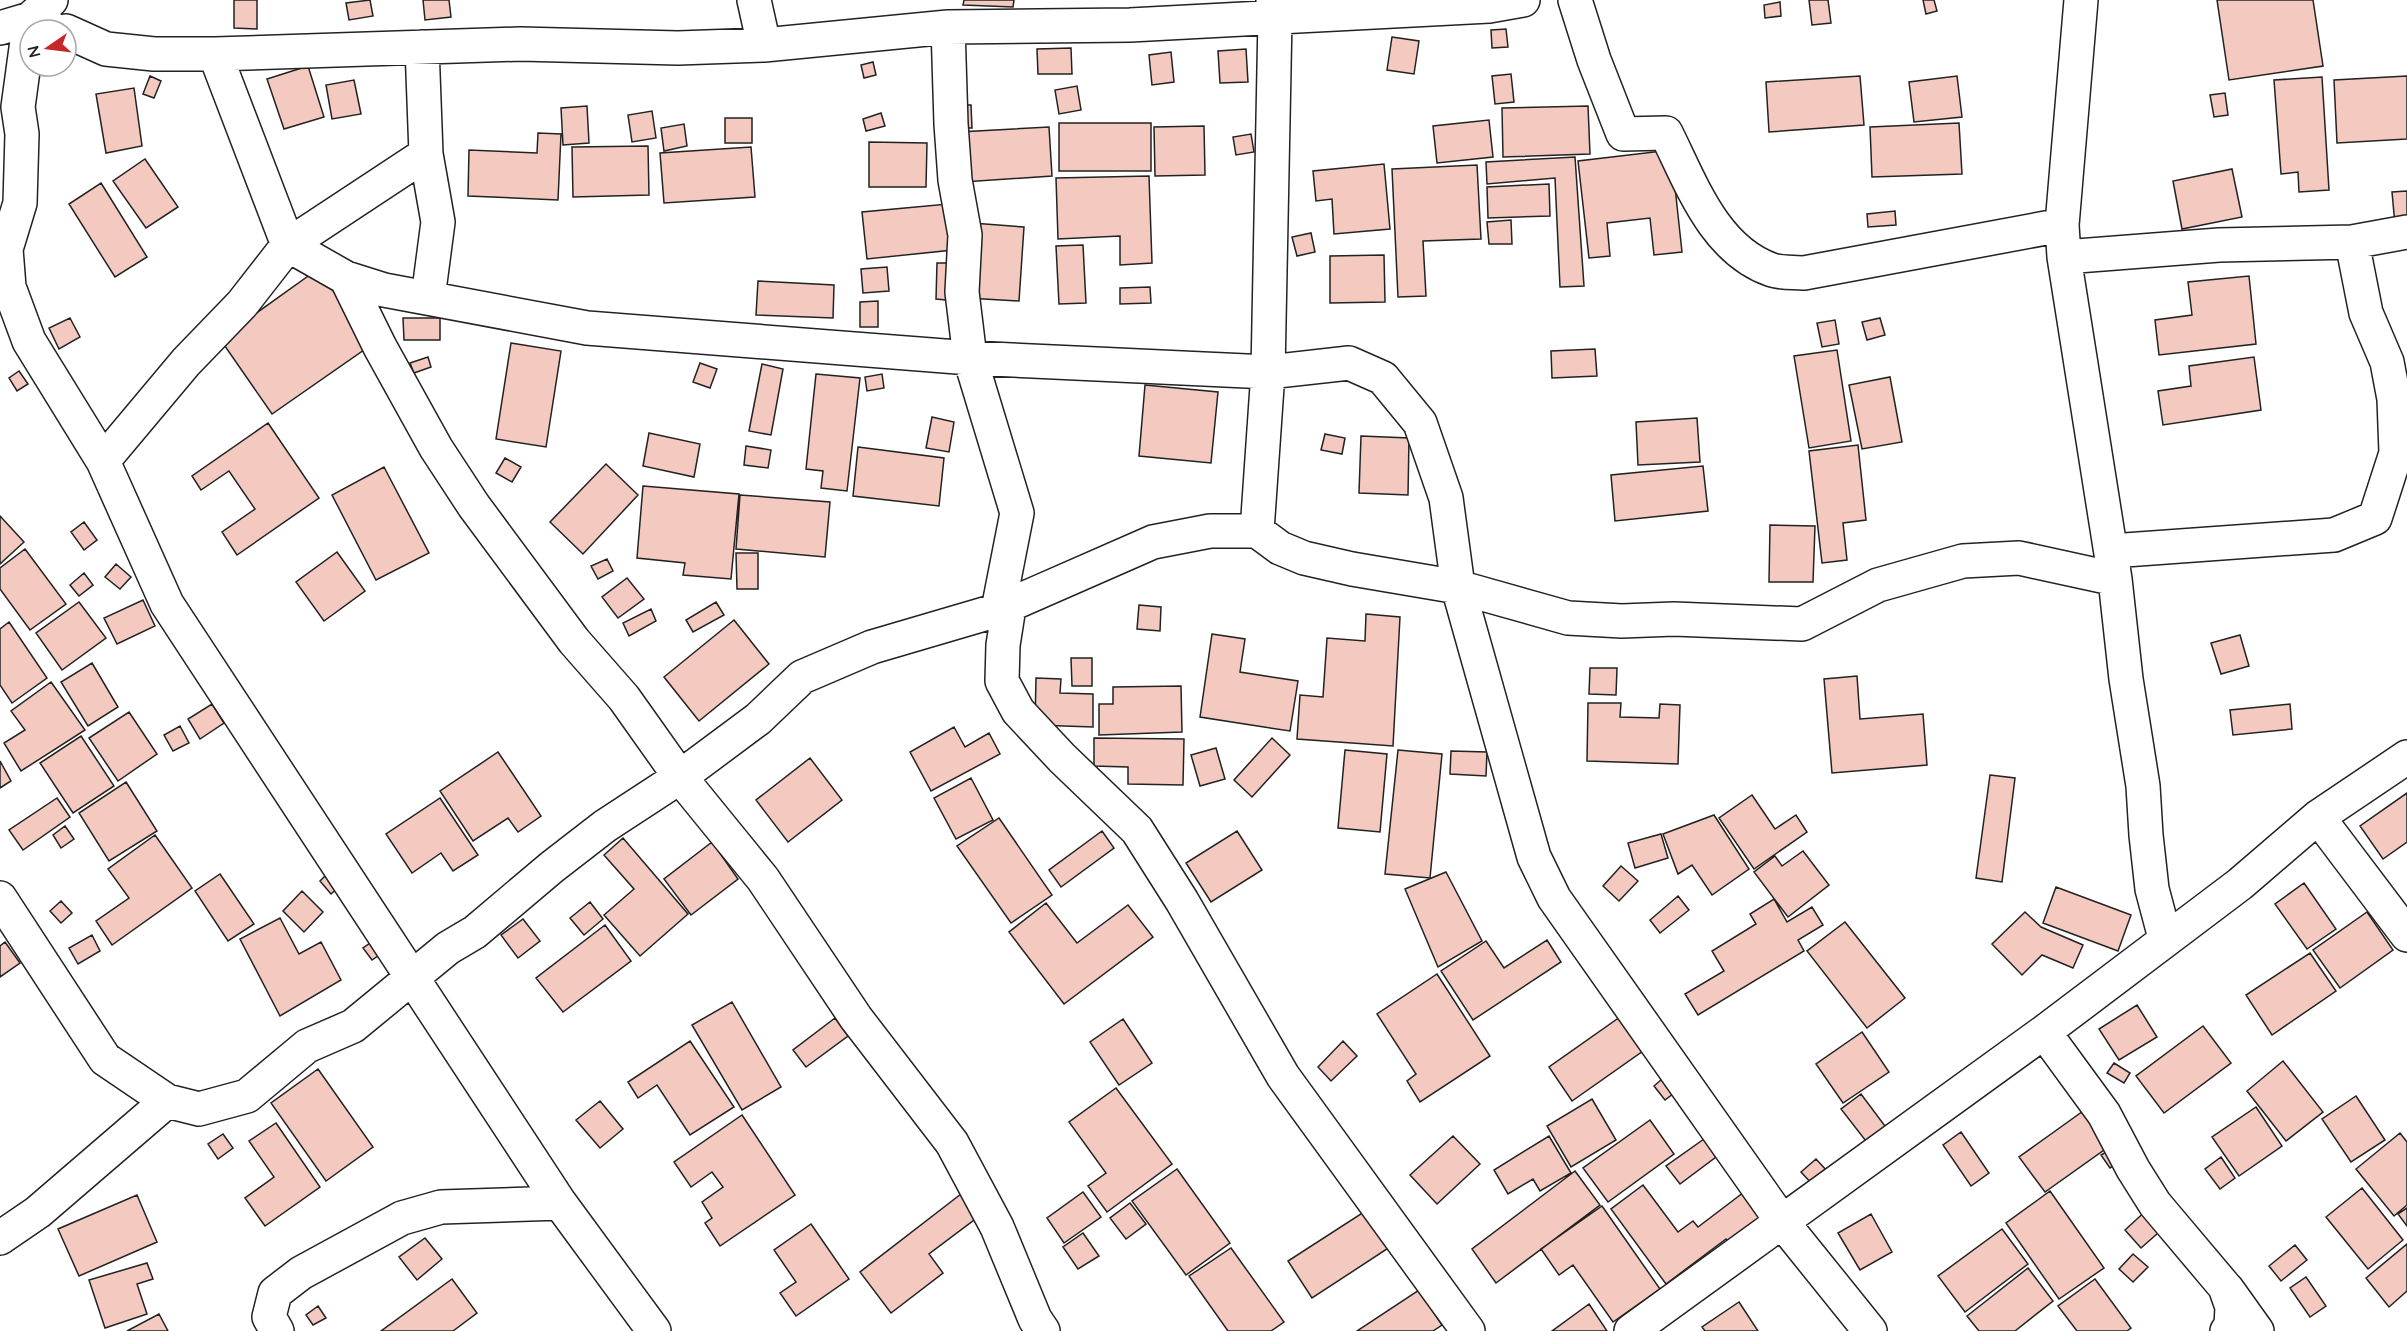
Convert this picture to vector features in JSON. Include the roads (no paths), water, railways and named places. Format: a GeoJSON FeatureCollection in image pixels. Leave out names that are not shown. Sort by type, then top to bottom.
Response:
{"type":"FeatureCollection","features":[{"type":"Feature","properties":{"kind":"street"},"geometry":{"type":"LineString","coordinates":[[754,0],[764,45]]}},
{"type":"Feature","properties":{"kind":"street"},"geometry":{"type":"LineString","coordinates":[[78,37],[105,49],[154,54],[520,44],[678,48],[764,45],[948,27],[1132,13],[1489,6],[1523,0]]}},
{"type":"Feature","properties":{"kind":"street"},"geometry":{"type":"LineString","coordinates":[[1575,0],[1594,60],[1623,134],[1665,133],[1716,228],[1744,255],[1773,271],[1804,273],[2062,225]]}},
{"type":"Feature","properties":{"kind":"street"},"geometry":{"type":"LineString","coordinates":[[2081,0],[2062,225],[2064,257],[2113,565],[2127,679],[2144,786],[2146,835],[2152,889],[2165,938]]}},
{"type":"Feature","properties":{"kind":"street"},"geometry":{"type":"LineString","coordinates":[[1257,531],[1268,372],[1274,9]]}},
{"type":"Feature","properties":{"kind":"street"},"geometry":{"type":"LineString","coordinates":[[27,16],[18,107],[22,134],[20,203],[6,249],[9,287],[29,341],[103,461],[167,604],[560,1203],[654,1331]]}},
{"type":"Feature","properties":{"kind":"street"},"geometry":{"type":"LineString","coordinates":[[948,27],[955,180],[965,236],[962,292],[970,358],[1017,513],[998,610]]}},
{"type":"Feature","properties":{"kind":"street"},"geometry":{"type":"LineString","coordinates":[[422,47],[426,154],[438,222],[428,298]]}},
{"type":"Feature","properties":{"kind":"street"},"geometry":{"type":"LineString","coordinates":[[215,54],[288,245],[346,278],[384,290],[587,328],[970,358],[1268,372],[1349,363],[1383,378],[1420,423],[1446,498],[1458,587],[1534,857],[1554,898],[1783,1223],[1870,1331]]}},
{"type":"Feature","properties":{"kind":"street"},"geometry":{"type":"LineString","coordinates":[[103,461],[186,362],[242,304],[288,245],[426,154]]}},
{"type":"Feature","properties":{"kind":"street"},"geometry":{"type":"LineString","coordinates":[[2064,257],[2219,245],[2352,242],[2407,232]]}},
{"type":"Feature","properties":{"kind":"street"},"geometry":{"type":"LineString","coordinates":[[998,610],[1153,542],[1210,531],[1257,531],[1280,548],[1304,558],[1352,569],[1458,587],[1568,618],[1802,624],[1878,585],[1963,561],[2019,558],[2113,565],[2334,535],[2375,519],[2396,453],[2394,399],[2387,362],[2366,313],[2352,242]]}},
{"type":"Feature","properties":{"kind":"street"},"geometry":{"type":"LineString","coordinates":[[346,278],[380,347],[436,448],[474,506],[574,641],[624,698],[680,777],[763,879],[856,1018],[952,1143],[998,1227],[1035,1319],[1043,1331]]}},
{"type":"Feature","properties":{"kind":"street"},"geometry":{"type":"LineString","coordinates":[[0,898],[105,1059],[167,1101],[199,1109],[247,1096],[307,1047],[353,1026],[448,948],[475,932],[605,826],[680,777],[758,719],[802,677],[872,647],[1010,607],[1003,645],[1002,681],[1018,711],[1062,758],[1137,830],[1182,901],[1283,1076],[1468,1331]]}},
{"type":"Feature","properties":{"kind":"street"},"geometry":{"type":"LineString","coordinates":[[1631,1331],[2044,1032],[2165,938],[2240,884],[2318,817],[2407,757]]}},
{"type":"Feature","properties":{"kind":"street"},"geometry":{"type":"LineString","coordinates":[[2318,817],[2407,935]]}},
{"type":"Feature","properties":{"kind":"street"},"geometry":{"type":"LineString","coordinates":[[2044,1032],[2104,1113],[2133,1169],[2155,1204],[2225,1287],[2257,1331]]}},
{"type":"Feature","properties":{"kind":"street"},"geometry":{"type":"LineString","coordinates":[[0,1238],[38,1212],[167,1101]]}},
{"type":"Feature","properties":{"kind":"street"},"geometry":{"type":"LineString","coordinates":[[277,1331],[269,1317],[275,1293],[301,1273],[402,1218],[441,1207],[560,1203]]}},
{"type":"Feature","properties":{"kind":"street"},"geometry":{"type":"LineString","coordinates":[[2225,1287],[2232,1306],[2230,1326],[2227,1331]]}}]}
